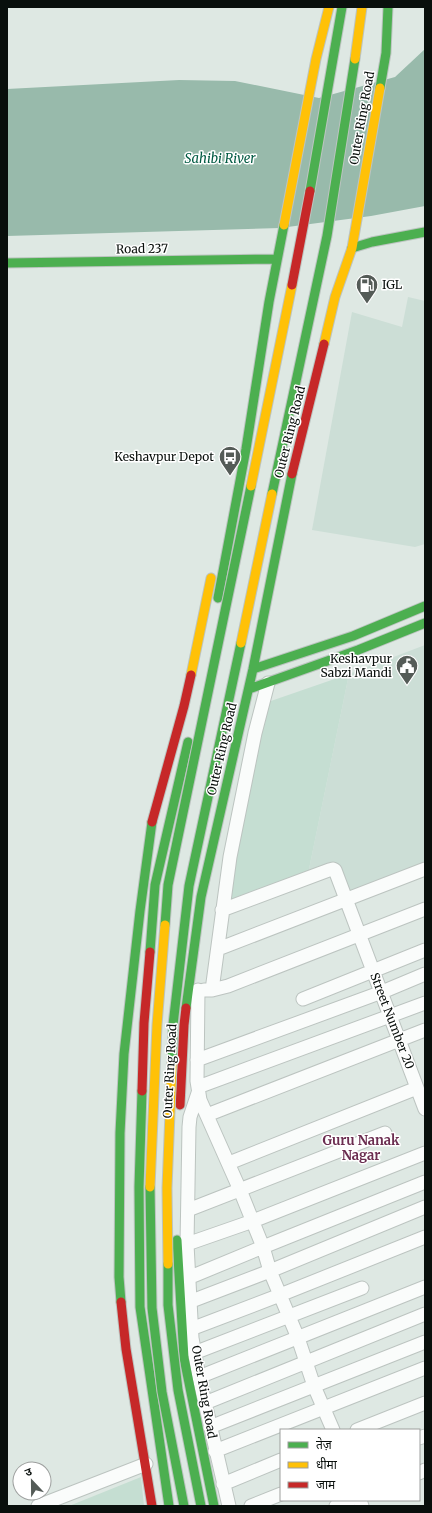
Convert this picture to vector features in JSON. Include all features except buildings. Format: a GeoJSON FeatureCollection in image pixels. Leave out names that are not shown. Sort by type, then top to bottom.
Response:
{"type":"FeatureCollection","features":[{"type":"Feature","properties":{"kind":"street"},"geometry":{"type":"LineString","coordinates":[[216,605],[221,559],[246,449],[277,259],[316,58],[329,7]]}},
{"type":"Feature","properties":{"kind":"street","name":"Outer Ring Road"},"geometry":{"type":"LineString","coordinates":[[184,1506],[162,1392],[152,1308],[150,1189],[157,1025],[168,885],[303,234],[342,7]]}},
{"type":"Feature","properties":{"kind":"street","name":"Outer Ring Road"},"geometry":{"type":"LineString","coordinates":[[201,1506],[178,1390],[168,1305],[167,1188],[174,1017],[189,886],[327,236],[353,75],[362,7]]}},
{"type":"Feature","properties":{"kind":"street","name":"Outer Ring Road"},"geometry":{"type":"LineString","coordinates":[[177,1175],[184,1025],[193,990],[201,897],[249,689],[286,497],[335,298],[352,248],[393,9]]}},
{"type":"Feature","properties":{"kind":"street"},"geometry":{"type":"LineString","coordinates":[[352,248],[372,242],[425,232]]}},
{"type":"Feature","properties":{"kind":"street","name":"Road 237"},"geometry":{"type":"LineString","coordinates":[[7,263],[277,259]]}},
{"type":"Feature","properties":{"kind":"street"},"geometry":{"type":"LineString","coordinates":[[221,559],[272,572]]}},
{"type":"Feature","properties":{"kind":"street"},"geometry":{"type":"LineString","coordinates":[[152,1506],[126,1349],[119,1276],[120,1133],[124,1054],[140,911],[152,824],[184,706],[213,572]]}},
{"type":"Feature","properties":{"kind":"street"},"geometry":{"type":"LineString","coordinates":[[253,669],[352,636],[425,606]]}},
{"type":"Feature","properties":{"kind":"street"},"geometry":{"type":"LineString","coordinates":[[249,689],[358,650],[425,623]]}},
{"type":"Feature","properties":{"kind":"street"},"geometry":{"type":"LineString","coordinates":[[169,1506],[140,1307],[139,1187],[144,1024],[155,885],[212,627]]}},
{"type":"Feature","properties":{"kind":"street"},"geometry":{"type":"LineString","coordinates":[[352,636],[358,650]]}},
{"type":"Feature","properties":{"kind":"street"},"geometry":{"type":"LineString","coordinates":[[212,990],[230,857],[255,733],[268,683]]}},
{"type":"Feature","properties":{"kind":"street"},"geometry":{"type":"LineString","coordinates":[[172,811],[218,822]]}},
{"type":"Feature","properties":{"kind":"street","name":"Street Number 20"},"geometry":{"type":"LineString","coordinates":[[222,910],[333,869],[335,870],[425,1109]]}},
{"type":"Feature","properties":{"kind":"street"},"geometry":{"type":"LineString","coordinates":[[218,949],[425,869]]}},
{"type":"Feature","properties":{"kind":"street"},"geometry":{"type":"LineString","coordinates":[[333,1429],[314,1386],[298,1338],[270,1271],[253,1221],[207,1115],[198,1090],[193,990],[212,990],[228,986],[425,909]]}},
{"type":"Feature","properties":{"kind":"street"},"geometry":{"type":"LineString","coordinates":[[303,999],[425,950]]}},
{"type":"Feature","properties":{"kind":"street"},"geometry":{"type":"LineString","coordinates":[[197,1060],[382,992],[425,974]]}},
{"type":"Feature","properties":{"kind":"street"},"geometry":{"type":"LineString","coordinates":[[198,1090],[390,1015],[425,1003]]}},
{"type":"Feature","properties":{"kind":"street"},"geometry":{"type":"LineString","coordinates":[[207,1115],[425,1030]]}},
{"type":"Feature","properties":{"kind":"street"},"geometry":{"type":"LineString","coordinates":[[229,1163],[417,1088]]}},
{"type":"Feature","properties":{"kind":"street"},"geometry":{"type":"LineString","coordinates":[[198,1090],[190,1117],[187,1244],[191,1329],[199,1377],[229,1506]]}},
{"type":"Feature","properties":{"kind":"street"},"geometry":{"type":"LineString","coordinates":[[188,1210],[385,1133]]}},
{"type":"Feature","properties":{"kind":"street"},"geometry":{"type":"LineString","coordinates":[[187,1244],[253,1221],[425,1153]]}},
{"type":"Feature","properties":{"kind":"street"},"geometry":{"type":"LineString","coordinates":[[188,1278],[425,1182]]}},
{"type":"Feature","properties":{"kind":"street"},"geometry":{"type":"LineString","coordinates":[[189,1302],[270,1271],[425,1207]]}},
{"type":"Feature","properties":{"kind":"street","name":"Outer Ring Road"},"geometry":{"type":"LineString","coordinates":[[177,1229],[184,1358],[214,1506]]}},
{"type":"Feature","properties":{"kind":"street"},"geometry":{"type":"LineString","coordinates":[[191,1329],[280,1296],[425,1237]]}},
{"type":"Feature","properties":{"kind":"street"},"geometry":{"type":"LineString","coordinates":[[199,1377],[425,1287]]}},
{"type":"Feature","properties":{"kind":"street"},"geometry":{"type":"LineString","coordinates":[[194,1353],[362,1288]]}},
{"type":"Feature","properties":{"kind":"street"},"geometry":{"type":"LineString","coordinates":[[205,1403],[425,1314]]}},
{"type":"Feature","properties":{"kind":"street"},"geometry":{"type":"LineString","coordinates":[[210,1428],[425,1342]]}},
{"type":"Feature","properties":{"kind":"street"},"geometry":{"type":"LineString","coordinates":[[215,1451],[425,1368]]}},
{"type":"Feature","properties":{"kind":"street"},"geometry":{"type":"LineString","coordinates":[[360,1429],[425,1403]]}},
{"type":"Feature","properties":{"kind":"street"},"geometry":{"type":"LineString","coordinates":[[223,1484],[280,1460]]}},
{"type":"Feature","properties":{"kind":"street"},"geometry":{"type":"LineString","coordinates":[[38,1506],[146,1464]]}},
{"type":"Feature","properties":{"kind":"street"},"geometry":{"type":"LineString","coordinates":[[251,1506],[280,1494]]}},
{"type":"Feature","properties":{"kind":"street"},"geometry":{"type":"LineString","coordinates":[[336,1506],[348,1501]]}},
{"type":"Feature","properties":{"kind":"shaded area"},"geometry":{"type":"Polygon","coordinates":[[[408,297],[425,301],[425,544],[415,547],[312,530],[352,312],[402,327],[408,297]]]}},
{"type":"Feature","properties":{"kind":"shaded area","name":"Keshavpur Sabzi Mandi"},"geometry":{"type":"Polygon","coordinates":[[[425,645],[425,868],[347,898],[334,864],[308,874],[349,674],[425,645]]]}},
{"type":"Feature","properties":{"kind":"shaded area"},"geometry":{"type":"Polygon","coordinates":[[[349,674],[308,874],[225,902],[268,702],[349,674]]]}},
{"type":"Feature","properties":{"kind":"shaded area"},"geometry":{"type":"Polygon","coordinates":[[[141,1477],[144,1506],[69,1506],[141,1477]]]}},
{"type":"Feature","properties":{"kind":"water","name":"Sahibi River"},"geometry":{"type":"Polygon","coordinates":[[[425,49],[425,206],[371,216],[280,228],[7,236],[7,89],[179,80],[235,81],[319,98],[395,77],[425,49]]]}},
{"type":"Feature","properties":{"kind":"traffic: fast"},"geometry":{"type":"LineString","coordinates":[[310,191],[342,7]]}},
{"type":"Feature","properties":{"kind":"traffic: fast"},"geometry":{"type":"LineString","coordinates":[[380,88],[386,53],[388,7]]}},
{"type":"Feature","properties":{"kind":"traffic: fast"},"geometry":{"type":"LineString","coordinates":[[272,494],[327,236],[355,59]]}},
{"type":"Feature","properties":{"kind":"traffic: fast"},"geometry":{"type":"LineString","coordinates":[[218,598],[246,449],[269,302],[284,225]]}},
{"type":"Feature","properties":{"kind":"traffic: fast"},"geometry":{"type":"LineString","coordinates":[[352,248],[372,242],[425,232]]}},
{"type":"Feature","properties":{"kind":"traffic: fast"},"geometry":{"type":"LineString","coordinates":[[7,263],[277,259]]}},
{"type":"Feature","properties":{"kind":"traffic: fast"},"geometry":{"type":"LineString","coordinates":[[186,1008],[201,897],[253,669],[292,474]]}},
{"type":"Feature","properties":{"kind":"traffic: fast"},"geometry":{"type":"LineString","coordinates":[[165,925],[168,885],[251,486]]}},
{"type":"Feature","properties":{"kind":"traffic: fast"},"geometry":{"type":"LineString","coordinates":[[253,669],[353,636],[425,606]]}},
{"type":"Feature","properties":{"kind":"traffic: fast"},"geometry":{"type":"LineString","coordinates":[[249,689],[358,650],[425,623]]}},
{"type":"Feature","properties":{"kind":"traffic: fast"},"geometry":{"type":"LineString","coordinates":[[172,1062],[173,1025],[189,886],[241,643]]}},
{"type":"Feature","properties":{"kind":"traffic: fast"},"geometry":{"type":"LineString","coordinates":[[150,952],[155,885],[188,742]]}},
{"type":"Feature","properties":{"kind":"traffic: fast"},"geometry":{"type":"LineString","coordinates":[[121,1302],[119,1277],[120,1133],[124,1054],[140,911],[152,822]]}},
{"type":"Feature","properties":{"kind":"traffic: fast"},"geometry":{"type":"LineString","coordinates":[[142,1091],[139,1187],[140,1307],[169,1506]]}},
{"type":"Feature","properties":{"kind":"traffic: fast"},"geometry":{"type":"LineString","coordinates":[[150,1187],[152,1308],[162,1392],[184,1506]]}},
{"type":"Feature","properties":{"kind":"traffic: fast"},"geometry":{"type":"LineString","coordinates":[[177,1240],[184,1358],[214,1506]]}},
{"type":"Feature","properties":{"kind":"traffic: fast"},"geometry":{"type":"LineString","coordinates":[[168,1264],[168,1305],[178,1390],[201,1506]]}},
{"type":"Feature","properties":{"kind":"traffic: slow"},"geometry":{"type":"LineString","coordinates":[[284,225],[316,59],[329,7]]}},
{"type":"Feature","properties":{"kind":"traffic: slow"},"geometry":{"type":"LineString","coordinates":[[355,59],[362,7]]}},
{"type":"Feature","properties":{"kind":"traffic: slow"},"geometry":{"type":"LineString","coordinates":[[324,344],[335,297],[352,248],[380,88]]}},
{"type":"Feature","properties":{"kind":"traffic: slow"},"geometry":{"type":"LineString","coordinates":[[251,486],[292,285]]}},
{"type":"Feature","properties":{"kind":"traffic: slow"},"geometry":{"type":"LineString","coordinates":[[241,643],[272,494]]}},
{"type":"Feature","properties":{"kind":"traffic: slow"},"geometry":{"type":"LineString","coordinates":[[191,675],[211,578]]}},
{"type":"Feature","properties":{"kind":"traffic: slow"},"geometry":{"type":"LineString","coordinates":[[150,1187],[157,1025],[165,925]]}},
{"type":"Feature","properties":{"kind":"traffic: slow"},"geometry":{"type":"LineString","coordinates":[[168,1264],[167,1188],[172,1062]]}},
{"type":"Feature","properties":{"kind":"traffic: jam"},"geometry":{"type":"LineString","coordinates":[[292,285],[310,191]]}},
{"type":"Feature","properties":{"kind":"traffic: jam"},"geometry":{"type":"LineString","coordinates":[[292,474],[324,344]]}},
{"type":"Feature","properties":{"kind":"traffic: jam"},"geometry":{"type":"LineString","coordinates":[[152,822],[191,675]]}},
{"type":"Feature","properties":{"kind":"traffic: jam"},"geometry":{"type":"LineString","coordinates":[[142,1091],[144,1023],[150,952]]}},
{"type":"Feature","properties":{"kind":"traffic: jam"},"geometry":{"type":"LineString","coordinates":[[180,1105],[186,1008]]}},
{"type":"Feature","properties":{"kind":"traffic: jam"},"geometry":{"type":"LineString","coordinates":[[121,1302],[126,1349],[152,1506]]}},
{"type":"Feature","properties":{"kind":"place","name":"IGL"},"geometry":{"type":"Point","coordinates":[367,304]}},
{"type":"Feature","properties":{"kind":"place","name":"Keshavpur Depot"},"geometry":{"type":"Point","coordinates":[230,476]}},
{"type":"Feature","properties":{"kind":"place","name":"Keshavpur Sabzi Mandi"},"geometry":{"type":"Point","coordinates":[407,686]}},
{"type":"Feature","properties":{"kind":"district","name":"Guru Nanak Nagar"},"geometry":{"type":"Point","coordinates":[361,1148]}}]}
